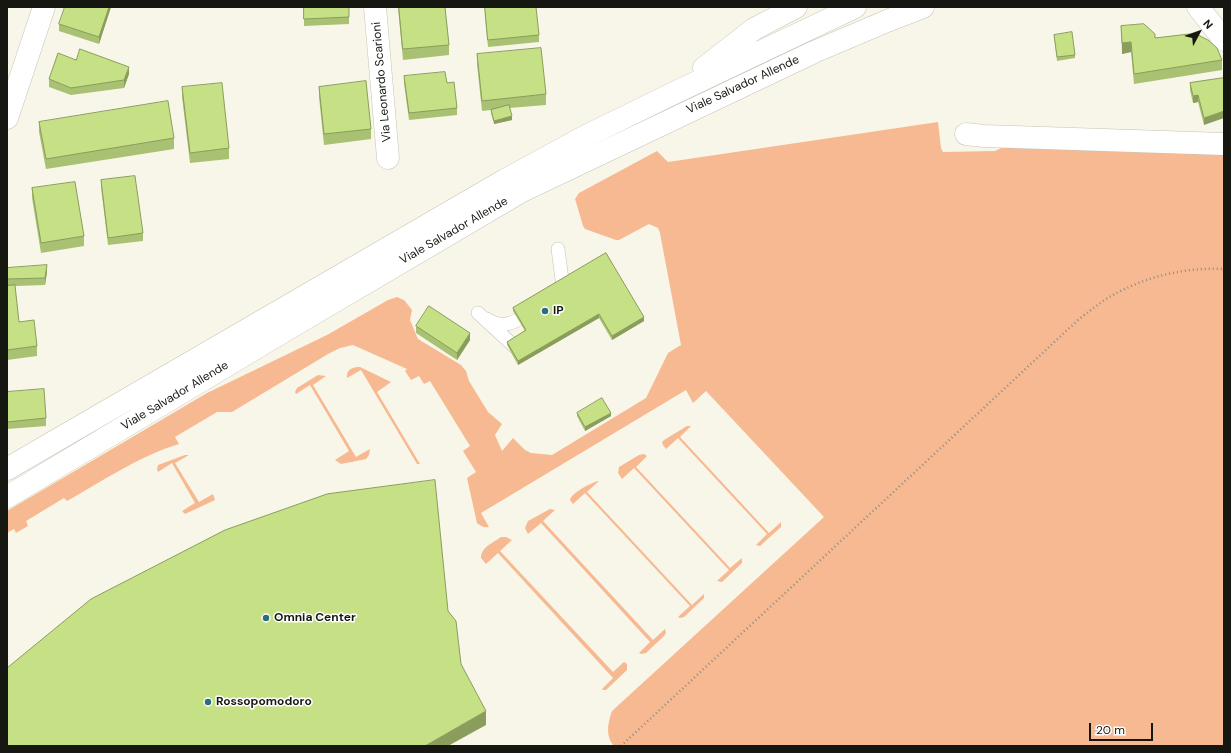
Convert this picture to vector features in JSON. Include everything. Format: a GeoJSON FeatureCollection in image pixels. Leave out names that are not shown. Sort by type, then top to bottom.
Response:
{"type":"FeatureCollection","features":[{"type":"Feature","properties":{"kind":"main road"},"geometry":{"type":"LineString","coordinates":[[7,118],[44,7]]}},
{"type":"Feature","properties":{"kind":"main road","name":"Via Leonardo Scarioni"},"geometry":{"type":"LineString","coordinates":[[375,7],[388,158]]}},
{"type":"Feature","properties":{"kind":"main road"},"geometry":{"type":"LineString","coordinates":[[674,93],[754,29],[796,7]]}},
{"type":"Feature","properties":{"kind":"main road","name":"Viale Salvador Allende"},"geometry":{"type":"LineString","coordinates":[[7,469],[505,180],[586,136],[855,7]]}},
{"type":"Feature","properties":{"kind":"main road","name":"Viale Salvador Allende"},"geometry":{"type":"LineString","coordinates":[[7,497],[291,327],[522,192],[814,52],[923,7]]}},
{"type":"Feature","properties":{"kind":"main road"},"geometry":{"type":"LineString","coordinates":[[1198,7],[1224,40]]}},
{"type":"Feature","properties":{"kind":"main road"},"geometry":{"type":"LineString","coordinates":[[966,134],[984,136],[1224,144]]}},
{"type":"Feature","properties":{"kind":"lane"},"geometry":{"type":"LineString","coordinates":[[536,341],[530,345],[515,347],[478,313],[495,324],[511,323],[559,296],[558,249],[566,308]]}},
{"type":"Feature","properties":{"kind":"path"},"geometry":{"type":"LineString","coordinates":[[621,746],[1078,320],[1103,301],[1124,289],[1148,280],[1174,272],[1198,269],[1224,269]]}},
{"type":"Feature","properties":{"kind":"shaded area"},"geometry":{"type":"Polygon","coordinates":[[[938,122],[941,148],[943,152],[995,151],[1007,145],[1224,153],[1224,746],[614,746],[608,733],[609,720],[612,711],[824,517],[706,391],[693,403],[686,390],[481,513],[489,527],[486,527],[477,523],[467,478],[476,472],[463,451],[470,446],[430,381],[424,384],[419,376],[411,380],[405,371],[407,369],[353,345],[340,348],[328,354],[232,412],[217,412],[175,437],[179,444],[135,462],[67,501],[64,498],[26,521],[28,526],[16,533],[14,529],[7,533],[7,511],[207,393],[327,335],[388,300],[397,297],[404,300],[412,310],[410,320],[418,339],[461,365],[466,371],[469,381],[488,412],[502,424],[495,435],[502,451],[513,438],[525,450],[531,453],[552,455],[646,398],[668,353],[681,345],[658,228],[649,224],[619,240],[585,229],[575,199],[579,193],[657,151],[668,162],[938,122]]]}},
{"type":"Feature","properties":{"kind":"shaded area"},"geometry":{"type":"Polygon","coordinates":[[[360,367],[391,382],[377,392],[420,464],[417,464],[361,370],[347,378],[350,369],[360,367]]]}},
{"type":"Feature","properties":{"kind":"shaded area"},"geometry":{"type":"Polygon","coordinates":[[[318,375],[326,376],[313,385],[356,457],[370,449],[369,455],[366,459],[341,464],[335,460],[349,451],[310,385],[296,394],[295,392],[297,388],[318,375]]]}},
{"type":"Feature","properties":{"kind":"shaded area"},"geometry":{"type":"Polygon","coordinates":[[[687,426],[691,426],[680,437],[769,533],[781,522],[781,527],[760,546],[756,545],[767,534],[678,438],[666,449],[663,445],[662,442],[664,440],[687,426]]]}},
{"type":"Feature","properties":{"kind":"shaded area"},"geometry":{"type":"Polygon","coordinates":[[[644,454],[647,456],[636,467],[730,568],[742,558],[742,563],[722,582],[717,581],[729,570],[634,468],[622,479],[618,473],[619,467],[639,455],[644,454]]]}},
{"type":"Feature","properties":{"kind":"shaded area"},"geometry":{"type":"Polygon","coordinates":[[[185,455],[189,455],[175,463],[199,502],[213,494],[215,500],[185,514],[182,511],[195,503],[172,463],[158,472],[157,469],[158,465],[185,455]]]}},
{"type":"Feature","properties":{"kind":"shaded area"},"geometry":{"type":"Polygon","coordinates":[[[599,481],[587,492],[692,605],[704,594],[704,598],[684,617],[678,617],[690,606],[585,493],[573,504],[570,500],[571,497],[578,491],[599,481]]]}},
{"type":"Feature","properties":{"kind":"shaded area"},"geometry":{"type":"Polygon","coordinates":[[[550,509],[555,510],[543,521],[653,640],[665,629],[666,633],[664,636],[646,653],[639,653],[650,642],[541,523],[528,534],[525,528],[528,521],[550,509]]]}},
{"type":"Feature","properties":{"kind":"shaded area"},"geometry":{"type":"Polygon","coordinates":[[[501,537],[506,537],[512,540],[500,551],[613,672],[624,662],[627,664],[627,670],[606,690],[602,689],[613,678],[498,553],[486,564],[481,558],[485,548],[501,537]]]}},
{"type":"Feature","properties":{"kind":"building"},"geometry":{"type":"Polygon","coordinates":[[[65,7],[109,7],[99,37],[59,24],[65,7]]]}},
{"type":"Feature","properties":{"kind":"building"},"geometry":{"type":"Polygon","coordinates":[[[304,7],[349,7],[349,17],[304,19],[304,7]]]}},
{"type":"Feature","properties":{"kind":"building"},"geometry":{"type":"Polygon","coordinates":[[[399,7],[445,7],[449,45],[403,49],[399,7]]]}},
{"type":"Feature","properties":{"kind":"building"},"geometry":{"type":"Polygon","coordinates":[[[485,7],[536,7],[539,35],[488,40],[485,7]]]}},
{"type":"Feature","properties":{"kind":"building"},"geometry":{"type":"Polygon","coordinates":[[[1144,24],[1155,34],[1155,38],[1189,34],[1198,35],[1208,40],[1217,48],[1222,60],[1134,74],[1131,42],[1122,43],[1121,26],[1144,24]]]}},
{"type":"Feature","properties":{"kind":"building"},"geometry":{"type":"Polygon","coordinates":[[[1072,32],[1075,55],[1057,57],[1054,35],[1072,32]]]}},
{"type":"Feature","properties":{"kind":"building"},"geometry":{"type":"Polygon","coordinates":[[[541,48],[546,94],[482,101],[477,54],[541,48]]]}},
{"type":"Feature","properties":{"kind":"building"},"geometry":{"type":"Polygon","coordinates":[[[80,49],[129,67],[124,80],[71,88],[49,79],[58,53],[76,60],[80,49]]]}},
{"type":"Feature","properties":{"kind":"building"},"geometry":{"type":"Polygon","coordinates":[[[445,72],[447,83],[454,82],[457,108],[409,113],[404,76],[445,72]]]}},
{"type":"Feature","properties":{"kind":"building"},"geometry":{"type":"Polygon","coordinates":[[[1224,78],[1224,111],[1204,118],[1198,95],[1193,96],[1190,83],[1224,78]]]}},
{"type":"Feature","properties":{"kind":"building"},"geometry":{"type":"Polygon","coordinates":[[[366,81],[371,129],[324,134],[319,87],[366,81]]]}},
{"type":"Feature","properties":{"kind":"building"},"geometry":{"type":"Polygon","coordinates":[[[222,83],[229,148],[190,153],[182,87],[222,83]]]}},
{"type":"Feature","properties":{"kind":"building"},"geometry":{"type":"Polygon","coordinates":[[[168,101],[174,138],[46,159],[39,122],[168,101]]]}},
{"type":"Feature","properties":{"kind":"building"},"geometry":{"type":"Polygon","coordinates":[[[509,105],[512,116],[494,121],[491,110],[509,105]]]}},
{"type":"Feature","properties":{"kind":"building"},"geometry":{"type":"Polygon","coordinates":[[[135,176],[143,233],[108,238],[101,180],[135,176]]]}},
{"type":"Feature","properties":{"kind":"building"},"geometry":{"type":"Polygon","coordinates":[[[75,182],[84,236],[41,243],[32,188],[75,182]]]}},
{"type":"Feature","properties":{"kind":"building"},"geometry":{"type":"Polygon","coordinates":[[[606,253],[644,317],[612,336],[599,314],[518,361],[507,342],[526,330],[513,308],[606,253]]]}},
{"type":"Feature","properties":{"kind":"building"},"geometry":{"type":"Polygon","coordinates":[[[47,265],[45,278],[7,279],[7,268],[47,265]]]}},
{"type":"Feature","properties":{"kind":"building"},"geometry":{"type":"Polygon","coordinates":[[[15,285],[19,322],[34,320],[37,346],[7,350],[7,286],[15,285]]]}},
{"type":"Feature","properties":{"kind":"building"},"geometry":{"type":"Polygon","coordinates":[[[429,306],[470,333],[457,353],[416,326],[429,306]]]}},
{"type":"Feature","properties":{"kind":"building"},"geometry":{"type":"Polygon","coordinates":[[[44,389],[46,418],[7,422],[7,392],[44,389]]]}},
{"type":"Feature","properties":{"kind":"building"},"geometry":{"type":"Polygon","coordinates":[[[602,398],[611,413],[585,427],[577,413],[602,398]]]}},
{"type":"Feature","properties":{"kind":"building","name":"Omnia Center"},"geometry":{"type":"Polygon","coordinates":[[[435,480],[448,611],[456,621],[461,664],[486,711],[425,746],[7,746],[7,668],[91,599],[225,530],[327,494],[435,480]]]}},
{"type":"Feature","properties":{"kind":"place","name":"IP"},"geometry":{"type":"Point","coordinates":[545,311]}},
{"type":"Feature","properties":{"kind":"place","name":"Omnia Center"},"geometry":{"type":"Point","coordinates":[266,618]}},
{"type":"Feature","properties":{"kind":"place","name":"Rossopomodoro"},"geometry":{"type":"Point","coordinates":[208,702]}}]}
